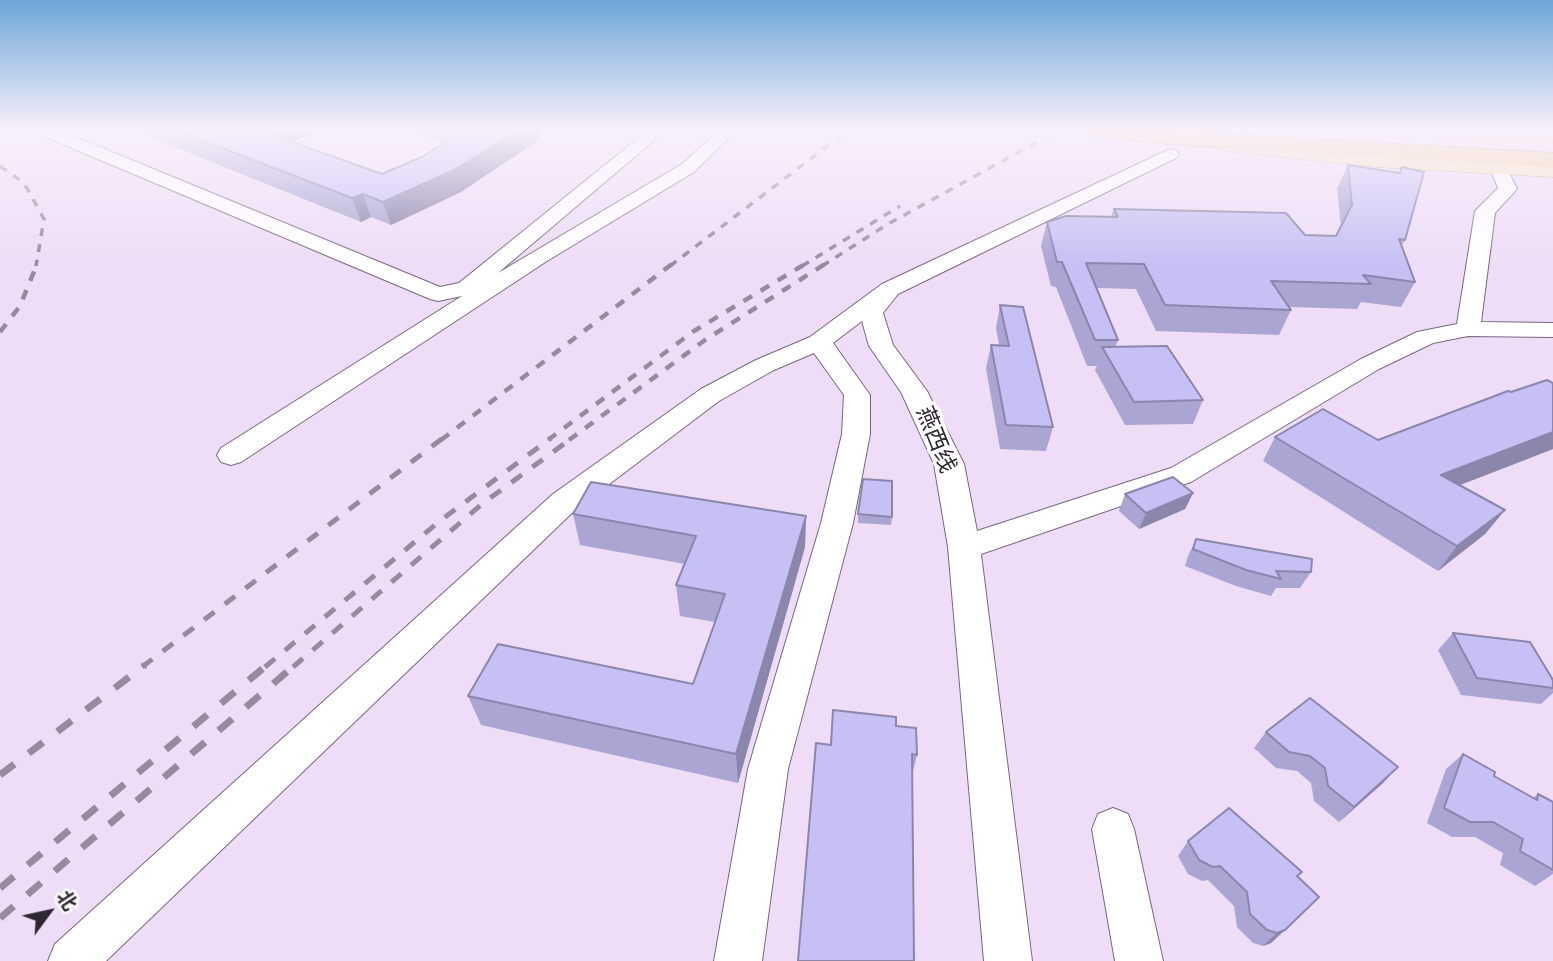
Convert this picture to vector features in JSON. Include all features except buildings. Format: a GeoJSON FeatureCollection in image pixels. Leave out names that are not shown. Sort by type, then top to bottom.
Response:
{"type":"FeatureCollection","features":[{"type":"Feature","properties":{"kind":"street"},"geometry":{"type":"LineString","coordinates":[[154,176],[426,290],[461,298]]}},
{"type":"Feature","properties":{"kind":"street"},"geometry":{"type":"LineString","coordinates":[[461,298],[467,288],[603,176]]}},
{"type":"Feature","properties":{"kind":"street"},"geometry":{"type":"LineString","coordinates":[[231,455],[461,298],[539,256],[675,176]]}},
{"type":"Feature","properties":{"kind":"street"},"geometry":{"type":"LineString","coordinates":[[72,961],[564,502],[710,395],[765,365],[819,342],[890,289],[1123,176]]}},
{"type":"Feature","properties":{"kind":"street"},"geometry":{"type":"LineString","coordinates":[[1468,329],[1485,211],[1508,189],[1502,176]]}},
{"type":"Feature","properties":{"kind":"street","name":"燕西线"},"geometry":{"type":"LineString","coordinates":[[890,289],[871,312],[881,346],[914,391],[949,464],[964,547],[1008,961]]}},
{"type":"Feature","properties":{"kind":"street"},"geometry":{"type":"LineString","coordinates":[[964,547],[1181,475],[1370,364],[1426,337],[1468,329],[1553,330]]}},
{"type":"Feature","properties":{"kind":"street"},"geometry":{"type":"LineString","coordinates":[[738,961],[768,769],[838,523],[856,434],[857,395],[819,342]]}},
{"type":"Feature","properties":{"kind":"street"},"geometry":{"type":"LineString","coordinates":[[1113,829],[1139,961]]}},
{"type":"Feature","properties":{"kind":"railway"},"geometry":{"type":"LineString","coordinates":[[14,176],[24,183],[44,219],[36,266]]}},
{"type":"Feature","properties":{"kind":"railway"},"geometry":{"type":"LineString","coordinates":[[670,266],[788,176]]}},
{"type":"Feature","properties":{"kind":"railway"},"geometry":{"type":"LineString","coordinates":[[822,266],[888,224],[976,176]]}},
{"type":"Feature","properties":{"kind":"railway"},"geometry":{"type":"LineString","coordinates":[[802,266],[900,206]]}},
{"type":"Feature","properties":{"kind":"railway"},"geometry":{"type":"LineString","coordinates":[[0,332],[20,306],[37,264]]}},
{"type":"Feature","properties":{"kind":"railway"},"geometry":{"type":"LineString","coordinates":[[441,440],[672,264]]}},
{"type":"Feature","properties":{"kind":"railway"},"geometry":{"type":"LineString","coordinates":[[548,440],[694,331],[805,264]]}},
{"type":"Feature","properties":{"kind":"railway"},"geometry":{"type":"LineString","coordinates":[[569,440],[705,340],[825,264]]}},
{"type":"Feature","properties":{"kind":"railway"},"geometry":{"type":"LineString","coordinates":[[142,667],[443,438]]}},
{"type":"Feature","properties":{"kind":"railway"},"geometry":{"type":"LineString","coordinates":[[265,667],[441,520],[551,438]]}},
{"type":"Feature","properties":{"kind":"railway"},"geometry":{"type":"LineString","coordinates":[[293,667],[482,504],[572,438]]}},
{"type":"Feature","properties":{"kind":"railway"},"geometry":{"type":"LineString","coordinates":[[0,775],[145,665]]}},
{"type":"Feature","properties":{"kind":"railway"},"geometry":{"type":"LineString","coordinates":[[0,888],[267,665]]}},
{"type":"Feature","properties":{"kind":"railway"},"geometry":{"type":"LineString","coordinates":[[0,918],[295,665]]}}]}
